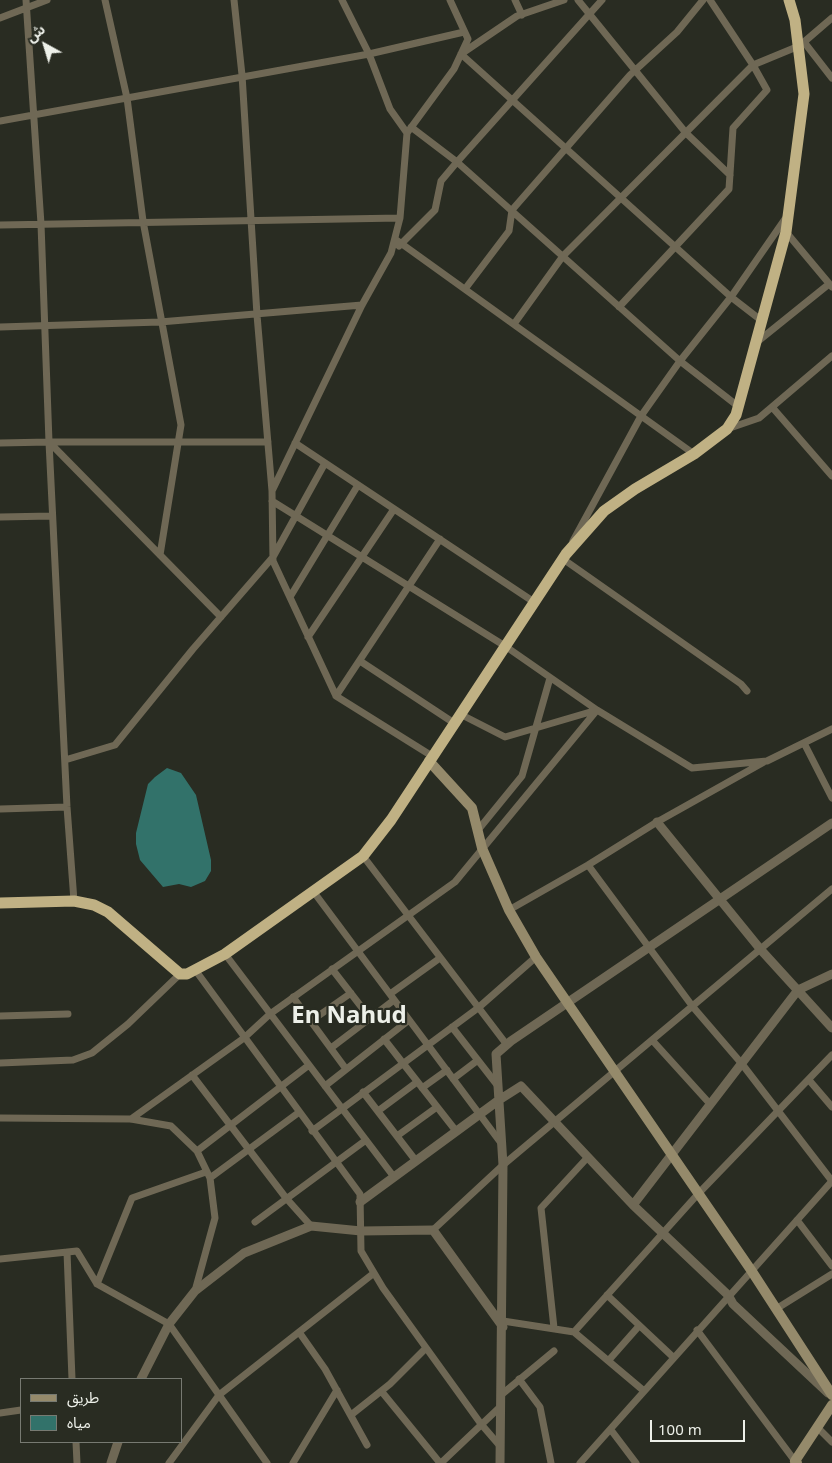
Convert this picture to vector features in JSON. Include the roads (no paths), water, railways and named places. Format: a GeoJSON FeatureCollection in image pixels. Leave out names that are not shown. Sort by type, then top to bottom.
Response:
{"type":"FeatureCollection","features":[{"type":"Feature","properties":{"kind":"highway"},"geometry":{"type":"LineString","coordinates":[[0,904],[74,901],[94,905],[108,912],[180,974],[196,971],[225,954],[363,856],[391,820],[564,556],[604,511],[635,489],[694,454],[727,429],[739,407],[786,232],[804,94],[802,44],[789,0]]}},
{"type":"Feature","properties":{"kind":"main road"},"geometry":{"type":"LineString","coordinates":[[430,759],[472,808],[482,848],[509,910],[536,957],[751,1270],[832,1396]]}},
{"type":"Feature","properties":{"kind":"main road"},"geometry":{"type":"LineString","coordinates":[[796,1462],[832,1404]]}},
{"type":"Feature","properties":{"kind":"street"},"geometry":{"type":"LineString","coordinates":[[26,0],[41,224],[46,327],[48,442],[67,807],[74,901]]}},
{"type":"Feature","properties":{"kind":"street"},"geometry":{"type":"LineString","coordinates":[[0,18],[47,0]]}},
{"type":"Feature","properties":{"kind":"street"},"geometry":{"type":"LineString","coordinates":[[105,0],[127,98],[143,221],[160,322],[181,425],[160,555]]}},
{"type":"Feature","properties":{"kind":"street"},"geometry":{"type":"LineString","coordinates":[[234,0],[242,76],[250,219],[272,491],[273,557],[336,696],[430,759]]}},
{"type":"Feature","properties":{"kind":"street"},"geometry":{"type":"LineString","coordinates":[[342,0],[369,54],[390,109],[409,130],[457,162],[680,361],[739,407]]}},
{"type":"Feature","properties":{"kind":"street"},"geometry":{"type":"LineString","coordinates":[[398,241],[409,130],[454,69],[468,39],[450,0]]}},
{"type":"Feature","properties":{"kind":"street"},"geometry":{"type":"LineString","coordinates":[[515,0],[522,15]]}},
{"type":"Feature","properties":{"kind":"street"},"geometry":{"type":"LineString","coordinates":[[461,54],[522,15],[564,0]]}},
{"type":"Feature","properties":{"kind":"street"},"geometry":{"type":"LineString","coordinates":[[578,0],[588,15],[686,133],[730,175]]}},
{"type":"Feature","properties":{"kind":"street"},"geometry":{"type":"LineString","coordinates":[[272,491],[362,305],[398,241],[435,210],[441,181],[602,0]]}},
{"type":"Feature","properties":{"kind":"street"},"geometry":{"type":"LineString","coordinates":[[465,289],[509,231],[512,210],[634,71],[677,32],[703,0]]}},
{"type":"Feature","properties":{"kind":"street"},"geometry":{"type":"LineString","coordinates":[[619,307],[729,189],[733,128],[767,90],[753,65],[710,0]]}},
{"type":"Feature","properties":{"kind":"street"},"geometry":{"type":"LineString","coordinates":[[514,324],[563,256],[753,65],[802,44],[832,18]]}},
{"type":"Feature","properties":{"kind":"street"},"geometry":{"type":"LineString","coordinates":[[0,121],[369,54],[464,32]]}},
{"type":"Feature","properties":{"kind":"street"},"geometry":{"type":"LineString","coordinates":[[802,44],[832,78]]}},
{"type":"Feature","properties":{"kind":"street"},"geometry":{"type":"LineString","coordinates":[[461,54],[731,297],[762,321]]}},
{"type":"Feature","properties":{"kind":"street"},"geometry":{"type":"LineString","coordinates":[[746,692],[741,684],[564,556],[641,416],[680,361],[731,297],[788,214]]}},
{"type":"Feature","properties":{"kind":"street"},"geometry":{"type":"LineString","coordinates":[[0,225],[250,219],[400,218]]}},
{"type":"Feature","properties":{"kind":"street"},"geometry":{"type":"LineString","coordinates":[[756,343],[831,285],[786,232]]}},
{"type":"Feature","properties":{"kind":"street"},"geometry":{"type":"LineString","coordinates":[[398,241],[694,454]]}},
{"type":"Feature","properties":{"kind":"street"},"geometry":{"type":"LineString","coordinates":[[0,327],[160,322],[362,305]]}},
{"type":"Feature","properties":{"kind":"street"},"geometry":{"type":"LineString","coordinates":[[727,429],[759,418],[832,356]]}},
{"type":"Feature","properties":{"kind":"street"},"geometry":{"type":"LineString","coordinates":[[772,407],[832,476]]}},
{"type":"Feature","properties":{"kind":"street"},"geometry":{"type":"LineString","coordinates":[[48,442],[221,617]]}},
{"type":"Feature","properties":{"kind":"street"},"geometry":{"type":"LineString","coordinates":[[0,443],[268,442]]}},
{"type":"Feature","properties":{"kind":"street"},"geometry":{"type":"LineString","coordinates":[[295,443],[534,602]]}},
{"type":"Feature","properties":{"kind":"street"},"geometry":{"type":"LineString","coordinates":[[65,760],[114,745],[273,557],[324,463]]}},
{"type":"Feature","properties":{"kind":"street"},"geometry":{"type":"LineString","coordinates":[[290,598],[358,485]]}},
{"type":"Feature","properties":{"kind":"street"},"geometry":{"type":"LineString","coordinates":[[272,501],[505,646],[597,710],[692,768],[767,761]]}},
{"type":"Feature","properties":{"kind":"street"},"geometry":{"type":"LineString","coordinates":[[308,637],[394,509]]}},
{"type":"Feature","properties":{"kind":"street"},"geometry":{"type":"LineString","coordinates":[[0,517],[52,516]]}},
{"type":"Feature","properties":{"kind":"street"},"geometry":{"type":"LineString","coordinates":[[336,696],[440,540]]}},
{"type":"Feature","properties":{"kind":"street"},"geometry":{"type":"LineString","coordinates":[[360,660],[457,719],[505,737],[597,710]]}},
{"type":"Feature","properties":{"kind":"street"},"geometry":{"type":"LineString","coordinates":[[478,830],[522,776],[550,678]]}},
{"type":"Feature","properties":{"kind":"street"},"geometry":{"type":"LineString","coordinates":[[131,1119],[244,1038],[270,1014],[293,997],[455,882],[597,710]]}},
{"type":"Feature","properties":{"kind":"street"},"geometry":{"type":"LineString","coordinates":[[509,910],[588,865],[657,822],[767,761],[832,730]]}},
{"type":"Feature","properties":{"kind":"street"},"geometry":{"type":"LineString","coordinates":[[804,743],[832,798]]}},
{"type":"Feature","properties":{"kind":"street"},"geometry":{"type":"LineString","coordinates":[[0,809],[67,807]]}},
{"type":"Feature","properties":{"kind":"street"},"geometry":{"type":"LineString","coordinates":[[657,822],[762,950],[832,1028]]}},
{"type":"Feature","properties":{"kind":"street"},"geometry":{"type":"LineString","coordinates":[[500,1463],[503,1324],[503,1164],[496,1054],[506,1045],[569,1004],[832,823]]}},
{"type":"Feature","properties":{"kind":"street"},"geometry":{"type":"LineString","coordinates":[[363,856],[506,1045]]}},
{"type":"Feature","properties":{"kind":"street"},"geometry":{"type":"LineString","coordinates":[[580,1463],[728,1295],[832,1181],[742,1064],[692,1006],[588,865]]}},
{"type":"Feature","properties":{"kind":"street"},"geometry":{"type":"LineString","coordinates":[[142,1378],[169,1324],[195,1291],[244,1253],[310,1226],[360,1231],[433,1230],[503,1164],[762,950],[832,889]]}},
{"type":"Feature","properties":{"kind":"street"},"geometry":{"type":"LineString","coordinates":[[313,891],[502,1144]]}},
{"type":"Feature","properties":{"kind":"street"},"geometry":{"type":"LineString","coordinates":[[225,954],[394,1178]]}},
{"type":"Feature","properties":{"kind":"street"},"geometry":{"type":"LineString","coordinates":[[312,1131],[478,1008],[536,957]]}},
{"type":"Feature","properties":{"kind":"street"},"geometry":{"type":"LineString","coordinates":[[331,1048],[370,1018],[392,997],[440,958]]}},
{"type":"Feature","properties":{"kind":"street"},"geometry":{"type":"LineString","coordinates":[[332,969],[370,1018]]}},
{"type":"Feature","properties":{"kind":"street"},"geometry":{"type":"LineString","coordinates":[[196,971],[298,1113],[360,1194],[361,1251],[426,1348],[481,1424],[500,1446]]}},
{"type":"Feature","properties":{"kind":"street"},"geometry":{"type":"LineString","coordinates":[[0,1064],[72,1060],[92,1054],[128,1024],[180,974]]}},
{"type":"Feature","properties":{"kind":"street"},"geometry":{"type":"LineString","coordinates":[[634,1205],[798,990],[832,974]]}},
{"type":"Feature","properties":{"kind":"street"},"geometry":{"type":"LineString","coordinates":[[311,1022],[351,993]]}},
{"type":"Feature","properties":{"kind":"street"},"geometry":{"type":"LineString","coordinates":[[293,997],[346,1069]]}},
{"type":"Feature","properties":{"kind":"street"},"geometry":{"type":"LineString","coordinates":[[0,1016],[68,1014]]}},
{"type":"Feature","properties":{"kind":"street"},"geometry":{"type":"LineString","coordinates":[[325,1086],[409,1020]]}},
{"type":"Feature","properties":{"kind":"street"},"geometry":{"type":"LineString","coordinates":[[452,1027],[498,1086]]}},
{"type":"Feature","properties":{"kind":"street"},"geometry":{"type":"LineString","coordinates":[[384,1039],[456,1132]]}},
{"type":"Feature","properties":{"kind":"street"},"geometry":{"type":"LineString","coordinates":[[652,1040],[710,1104]]}},
{"type":"Feature","properties":{"kind":"street"},"geometry":{"type":"LineString","coordinates":[[574,1332],[662,1232],[832,1055]]}},
{"type":"Feature","properties":{"kind":"street"},"geometry":{"type":"LineString","coordinates":[[453,1079],[478,1060]]}},
{"type":"Feature","properties":{"kind":"street"},"geometry":{"type":"LineString","coordinates":[[196,1151],[309,1065]]}},
{"type":"Feature","properties":{"kind":"street"},"geometry":{"type":"LineString","coordinates":[[422,1088],[446,1070]]}},
{"type":"Feature","properties":{"kind":"street"},"geometry":{"type":"LineString","coordinates":[[192,1075],[286,1198],[310,1226]]}},
{"type":"Feature","properties":{"kind":"street"},"geometry":{"type":"LineString","coordinates":[[809,1080],[832,1107]]}},
{"type":"Feature","properties":{"kind":"street"},"geometry":{"type":"LineString","coordinates":[[378,1111],[418,1082]]}},
{"type":"Feature","properties":{"kind":"street"},"geometry":{"type":"LineString","coordinates":[[360,1202],[499,1100],[521,1086],[634,1205],[728,1295],[732,1304],[832,1396]]}},
{"type":"Feature","properties":{"kind":"street"},"geometry":{"type":"LineString","coordinates":[[363,1092],[416,1161]]}},
{"type":"Feature","properties":{"kind":"street"},"geometry":{"type":"LineString","coordinates":[[397,1136],[437,1107]]}},
{"type":"Feature","properties":{"kind":"street"},"geometry":{"type":"LineString","coordinates":[[97,1284],[132,1198],[208,1175],[249,1149],[298,1113]]}},
{"type":"Feature","properties":{"kind":"street"},"geometry":{"type":"LineString","coordinates":[[0,1118],[131,1119],[171,1126],[196,1151],[208,1175],[215,1218],[195,1291]]}},
{"type":"Feature","properties":{"kind":"street"},"geometry":{"type":"LineString","coordinates":[[255,1222],[366,1140]]}},
{"type":"Feature","properties":{"kind":"street"},"geometry":{"type":"LineString","coordinates":[[554,1328],[541,1208],[588,1157]]}},
{"type":"Feature","properties":{"kind":"street"},"geometry":{"type":"LineString","coordinates":[[797,1220],[832,1266]]}},
{"type":"Feature","properties":{"kind":"street"},"geometry":{"type":"LineString","coordinates":[[433,1230],[503,1324],[554,1328],[574,1332],[644,1391]]}},
{"type":"Feature","properties":{"kind":"street"},"geometry":{"type":"LineString","coordinates":[[0,1259],[77,1251],[97,1284],[169,1324],[267,1463]]}},
{"type":"Feature","properties":{"kind":"street"},"geometry":{"type":"LineString","coordinates":[[67,1252],[72,1378]]}},
{"type":"Feature","properties":{"kind":"street"},"geometry":{"type":"LineString","coordinates":[[169,1463],[219,1395],[374,1273]]}},
{"type":"Feature","properties":{"kind":"street"},"geometry":{"type":"LineString","coordinates":[[776,1309],[832,1274]]}},
{"type":"Feature","properties":{"kind":"street"},"geometry":{"type":"LineString","coordinates":[[607,1295],[673,1357]]}},
{"type":"Feature","properties":{"kind":"street"},"geometry":{"type":"LineString","coordinates":[[609,1360],[639,1326]]}},
{"type":"Feature","properties":{"kind":"street"},"geometry":{"type":"LineString","coordinates":[[697,1330],[796,1462]]}},
{"type":"Feature","properties":{"kind":"street"},"geometry":{"type":"LineString","coordinates":[[299,1332],[337,1390],[367,1445]]}},
{"type":"Feature","properties":{"kind":"street"},"geometry":{"type":"LineString","coordinates":[[350,1416],[382,1392],[426,1348]]}},
{"type":"Feature","properties":{"kind":"street"},"geometry":{"type":"LineString","coordinates":[[501,1395],[554,1350]]}},
{"type":"Feature","properties":{"kind":"street"},"geometry":{"type":"LineString","coordinates":[[519,1379],[540,1407],[551,1463]]}},
{"type":"Feature","properties":{"kind":"street"},"geometry":{"type":"LineString","coordinates":[[293,1463],[337,1390]]}},
{"type":"Feature","properties":{"kind":"street"},"geometry":{"type":"LineString","coordinates":[[382,1392],[441,1463],[501,1406]]}},
{"type":"Feature","properties":{"kind":"street"},"geometry":{"type":"LineString","coordinates":[[0,1413],[20,1410]]}},
{"type":"Feature","properties":{"kind":"street"},"geometry":{"type":"LineString","coordinates":[[817,1427],[832,1442]]}},
{"type":"Feature","properties":{"kind":"street"},"geometry":{"type":"LineString","coordinates":[[611,1430],[636,1463]]}},
{"type":"Feature","properties":{"kind":"street"},"geometry":{"type":"LineString","coordinates":[[76,1443],[77,1463]]}},
{"type":"Feature","properties":{"kind":"street"},"geometry":{"type":"LineString","coordinates":[[112,1463],[118,1443]]}},
{"type":"Feature","properties":{"kind":"water"},"geometry":{"type":"Polygon","coordinates":[[[167,768],[181,773],[196,795],[211,860],[211,871],[205,881],[191,887],[179,884],[163,887],[140,860],[136,844],[136,833],[148,784],[167,768]]]}},
{"type":"Feature","properties":{"kind":"district","name":"En Nahud"},"geometry":{"type":"Point","coordinates":[349,1016]}}]}
